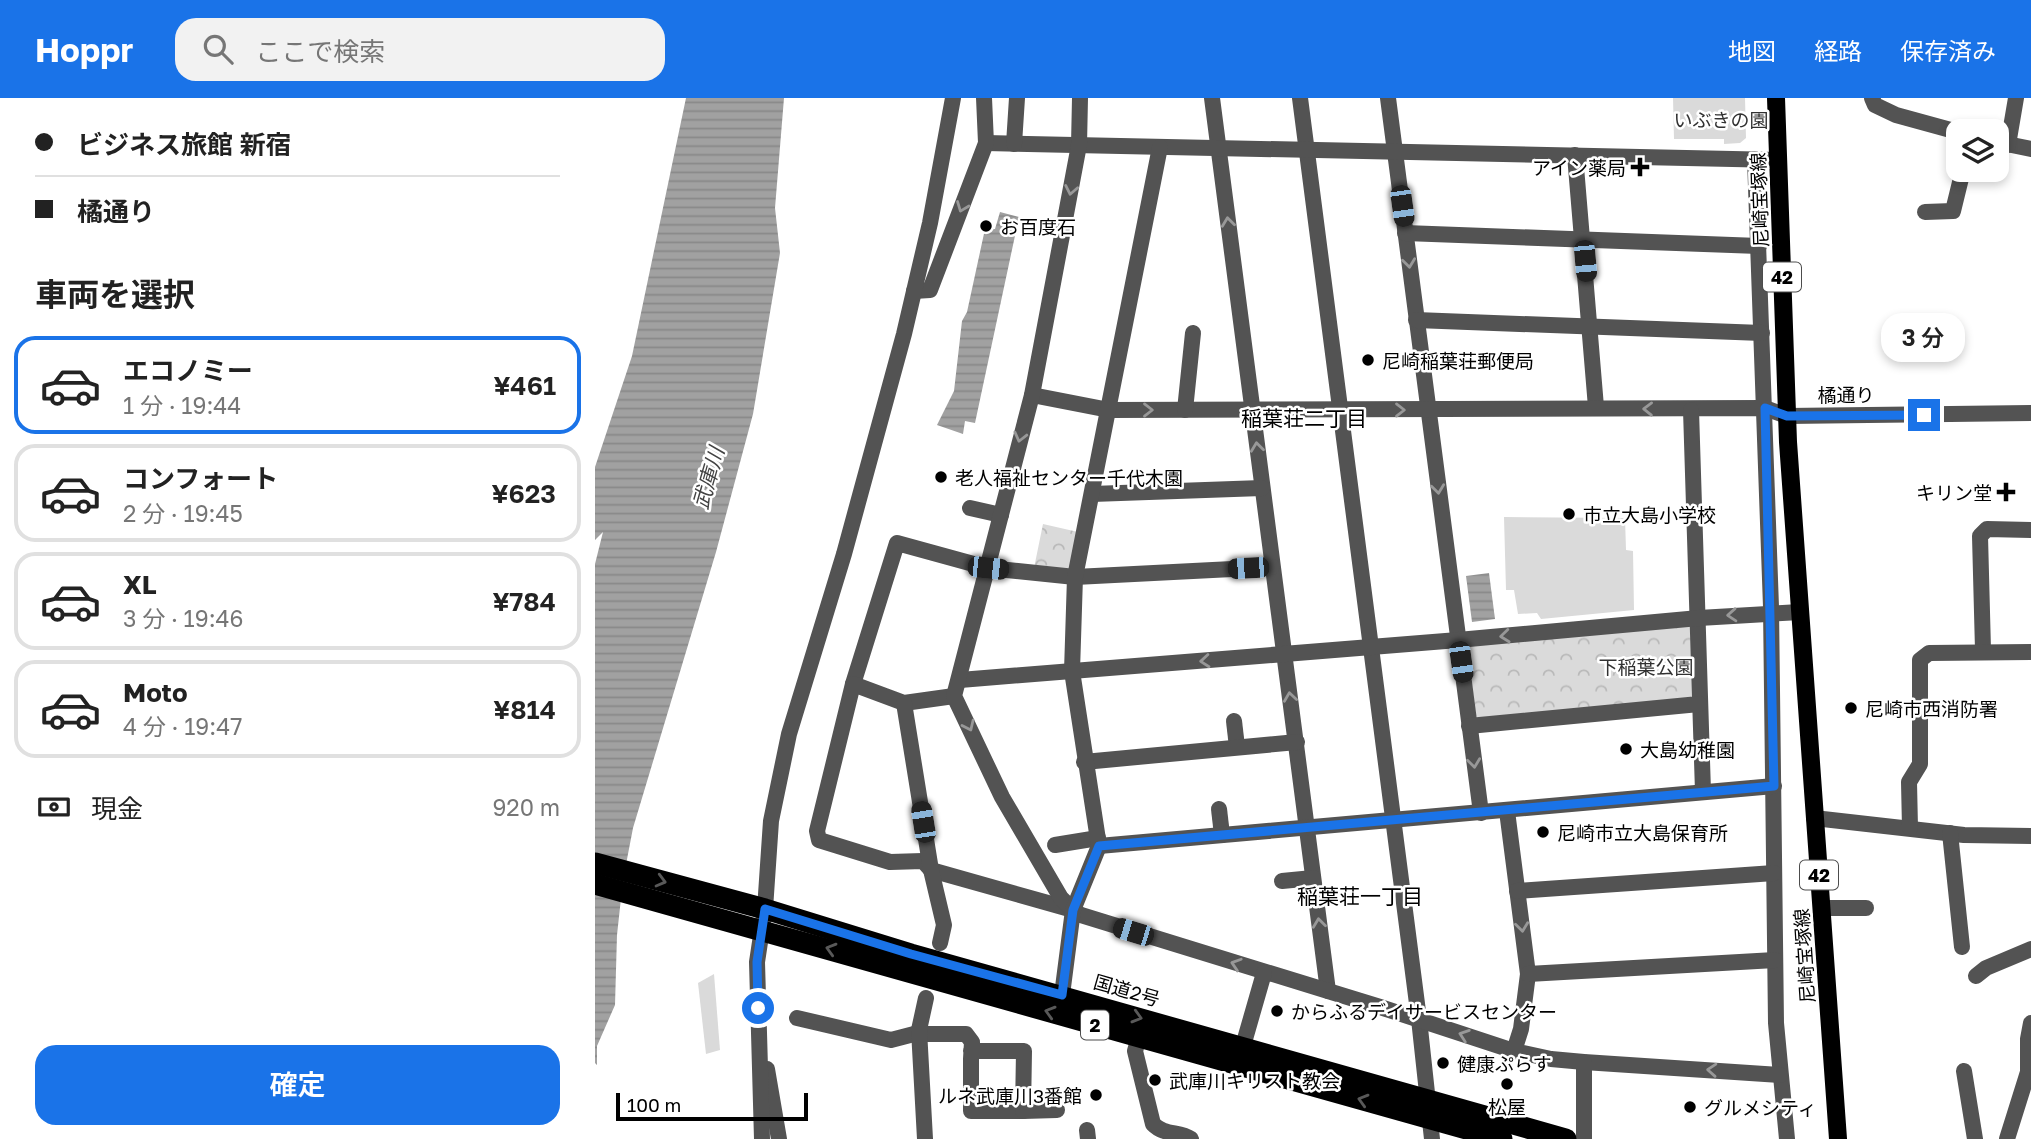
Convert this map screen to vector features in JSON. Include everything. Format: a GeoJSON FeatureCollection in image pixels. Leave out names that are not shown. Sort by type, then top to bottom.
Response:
{"type":"FeatureCollection","features":[{"type":"Feature","properties":{"kind":"highway","name":"国道2号"},"geometry":{"type":"LineString","coordinates":[[595,863],[1139,1037],[1429,1118],[1566,1139]]}},
{"type":"Feature","properties":{"kind":"highway","name":"国道2号"},"geometry":{"type":"LineString","coordinates":[[595,884],[764,919],[911,954],[1062,995],[1243,1046],[1473,1135],[1502,1139]]}},
{"type":"Feature","properties":{"kind":"main road","name":"尼崎宝塚線"},"geometry":{"type":"LineString","coordinates":[[1776,98],[1787,416],[1838,1139]]}},
{"type":"Feature","properties":{"kind":"street"},"geometry":{"type":"LineString","coordinates":[[762,1139],[757,962],[764,919],[771,821],[789,734],[843,554],[914,291],[930,223],[953,98]]}},
{"type":"Feature","properties":{"kind":"street"},"geometry":{"type":"LineString","coordinates":[[914,291],[930,290],[986,143],[984,98]]}},
{"type":"Feature","properties":{"kind":"street"},"geometry":{"type":"LineString","coordinates":[[1014,144],[1017,98]]}},
{"type":"Feature","properties":{"kind":"street"},"geometry":{"type":"LineString","coordinates":[[1080,98],[1079,145],[1032,395],[957,688],[1002,797],[1061,898],[1081,915],[1264,973],[1328,990],[1514,1051],[1551,1059],[1584,1062],[1780,1075]]}},
{"type":"Feature","properties":{"kind":"street"},"geometry":{"type":"LineString","coordinates":[[1212,98],[1328,990]]}},
{"type":"Feature","properties":{"kind":"street"},"geometry":{"type":"LineString","coordinates":[[1300,98],[1394,821],[1429,1118]]}},
{"type":"Feature","properties":{"kind":"street"},"geometry":{"type":"LineString","coordinates":[[1388,98],[1481,813]]}},
{"type":"Feature","properties":{"kind":"street"},"geometry":{"type":"LineString","coordinates":[[1872,98],[1875,106],[1896,115],[1946,129]]}},
{"type":"Feature","properties":{"kind":"street"},"geometry":{"type":"LineString","coordinates":[[2009,124],[2017,98]]}},
{"type":"Feature","properties":{"kind":"street"},"geometry":{"type":"LineString","coordinates":[[986,143],[1779,160]]}},
{"type":"Feature","properties":{"kind":"street"},"geometry":{"type":"LineString","coordinates":[[2009,145],[2031,149]]}},
{"type":"Feature","properties":{"kind":"street"},"geometry":{"type":"LineString","coordinates":[[1062,995],[1073,910],[1099,842],[1084,762],[1072,671],[1075,577],[1160,147]]}},
{"type":"Feature","properties":{"kind":"street"},"geometry":{"type":"LineString","coordinates":[[1575,155],[1596,407]]}},
{"type":"Feature","properties":{"kind":"street"},"geometry":{"type":"LineString","coordinates":[[1755,159],[1771,613],[1776,1023],[1787,1139]]}},
{"type":"Feature","properties":{"kind":"street"},"geometry":{"type":"LineString","coordinates":[[1925,212],[1957,218],[1962,182]]}},
{"type":"Feature","properties":{"kind":"street"},"geometry":{"type":"LineString","coordinates":[[1405,233],[1759,246]]}},
{"type":"Feature","properties":{"kind":"street"},"geometry":{"type":"LineString","coordinates":[[1416,320],[1762,333]]}},
{"type":"Feature","properties":{"kind":"street"},"geometry":{"type":"LineString","coordinates":[[1185,410],[1192,333]]}},
{"type":"Feature","properties":{"kind":"street"},"geometry":{"type":"LineString","coordinates":[[1032,395],[1108,410],[1765,408],[1787,416]]}},
{"type":"Feature","properties":{"kind":"street"},"geometry":{"type":"LineString","coordinates":[[1691,410],[1703,792]]}},
{"type":"Feature","properties":{"kind":"street","name":"橘通り"},"geometry":{"type":"LineString","coordinates":[[1787,416],[2031,414]]}},
{"type":"Feature","properties":{"kind":"street"},"geometry":{"type":"LineString","coordinates":[[1092,494],[1262,488]]}},
{"type":"Feature","properties":{"kind":"street"},"geometry":{"type":"LineString","coordinates":[[970,508],[1001,515]]}},
{"type":"Feature","properties":{"kind":"street"},"geometry":{"type":"LineString","coordinates":[[1983,650],[1980,536],[1987,529],[2031,530]]}},
{"type":"Feature","properties":{"kind":"street"},"geometry":{"type":"LineString","coordinates":[[1073,910],[931,870],[923,861],[890,862],[819,839],[817,831],[853,684],[897,543],[988,568],[1075,577],[1272,566]]}},
{"type":"Feature","properties":{"kind":"street"},"geometry":{"type":"LineString","coordinates":[[853,684],[904,703],[957,688],[1072,671],[1699,618],[1800,612]]}},
{"type":"Feature","properties":{"kind":"street"},"geometry":{"type":"LineString","coordinates":[[1910,828],[1909,782],[1920,764],[1920,660],[1929,653],[1983,650],[2031,652]]}},
{"type":"Feature","properties":{"kind":"street"},"geometry":{"type":"LineString","coordinates":[[904,703],[931,870],[944,926],[940,943]]}},
{"type":"Feature","properties":{"kind":"street"},"geometry":{"type":"LineString","coordinates":[[1469,726],[1699,704]]}},
{"type":"Feature","properties":{"kind":"street"},"geometry":{"type":"LineString","coordinates":[[1234,720],[1237,747]]}},
{"type":"Feature","properties":{"kind":"street"},"geometry":{"type":"LineString","coordinates":[[1084,762],[1297,742]]}},
{"type":"Feature","properties":{"kind":"street"},"geometry":{"type":"LineString","coordinates":[[1055,845],[1394,821],[1774,786]]}},
{"type":"Feature","properties":{"kind":"street"},"geometry":{"type":"LineString","coordinates":[[1219,809],[1222,835]]}},
{"type":"Feature","properties":{"kind":"street"},"geometry":{"type":"LineString","coordinates":[[1507,811],[1528,974],[1521,1029],[1514,1051]]}},
{"type":"Feature","properties":{"kind":"street"},"geometry":{"type":"LineString","coordinates":[[1814,818],[1950,833],[2031,836]]}},
{"type":"Feature","properties":{"kind":"street"},"geometry":{"type":"LineString","coordinates":[[1950,833],[1962,947]]}},
{"type":"Feature","properties":{"kind":"street"},"geometry":{"type":"LineString","coordinates":[[1517,891],[1774,873]]}},
{"type":"Feature","properties":{"kind":"street"},"geometry":{"type":"LineString","coordinates":[[1282,881],[1313,877]]}},
{"type":"Feature","properties":{"kind":"street"},"geometry":{"type":"LineString","coordinates":[[1821,908],[1866,908]]}},
{"type":"Feature","properties":{"kind":"street"},"geometry":{"type":"LineString","coordinates":[[1976,976],[1986,968],[2031,949]]}},
{"type":"Feature","properties":{"kind":"street"},"geometry":{"type":"LineString","coordinates":[[1528,974],[1775,960]]}},
{"type":"Feature","properties":{"kind":"street"},"geometry":{"type":"LineString","coordinates":[[1243,1046],[1264,973]]}},
{"type":"Feature","properties":{"kind":"street"},"geometry":{"type":"LineString","coordinates":[[925,1139],[920,1020],[926,998]]}},
{"type":"Feature","properties":{"kind":"street"},"geometry":{"type":"LineString","coordinates":[[797,1018],[891,1040],[920,1034],[966,1034],[972,1042],[971,1111],[1057,1110]]}},
{"type":"Feature","properties":{"kind":"street"},"geometry":{"type":"LineString","coordinates":[[2007,1139],[2028,1072],[2031,1023]]}},
{"type":"Feature","properties":{"kind":"street"},"geometry":{"type":"LineString","coordinates":[[1139,1037],[1135,1051],[1150,1118],[1157,1128],[1172,1136],[1183,1134],[1191,1139]]}},
{"type":"Feature","properties":{"kind":"street"},"geometry":{"type":"LineString","coordinates":[[758,1038],[766,1065],[779,1139]]}},
{"type":"Feature","properties":{"kind":"street"},"geometry":{"type":"LineString","coordinates":[[971,1051],[1024,1051],[1023,1111]]}},
{"type":"Feature","properties":{"kind":"street"},"geometry":{"type":"LineString","coordinates":[[1584,1062],[1584,1139]]}},
{"type":"Feature","properties":{"kind":"street"},"geometry":{"type":"LineString","coordinates":[[1964,1071],[1975,1139]]}},
{"type":"Feature","properties":{"kind":"green space","name":"いぶきの園"},"geometry":{"type":"Polygon","coordinates":[[[1673,98],[1745,98],[1746,138],[1740,143],[1724,144],[1724,139],[1674,139],[1673,98]]]}},
{"type":"Feature","properties":{"kind":"green space"},"geometry":{"type":"Polygon","coordinates":[[[1504,517],[1625,518],[1626,550],[1633,551],[1634,610],[1541,619],[1537,613],[1518,614],[1514,590],[1506,590],[1504,517]]]}},
{"type":"Feature","properties":{"kind":"green space"},"geometry":{"type":"Polygon","coordinates":[[[1043,524],[1078,532],[1072,570],[1034,568],[1043,524]]]}},
{"type":"Feature","properties":{"kind":"green space","name":"下稲葉公園"},"geometry":{"type":"Polygon","coordinates":[[[1691,626],[1693,695],[1686,701],[1480,720],[1476,716],[1467,648],[1471,643],[1691,626]]]}},
{"type":"Feature","properties":{"kind":"green space"},"geometry":{"type":"Polygon","coordinates":[[[714,974],[720,1050],[706,1054],[698,983],[714,974]]]}},
{"type":"Feature","properties":{"kind":"water","name":"武庫川"},"geometry":{"type":"Polygon","coordinates":[[[686,98],[784,98],[775,208],[780,253],[753,414],[716,552],[633,828],[623,880],[617,935],[615,1005],[597,1046],[597,1065],[595,564],[603,532],[595,540],[595,467],[632,356],[686,98]]]}},
{"type":"Feature","properties":{"kind":"water"},"geometry":{"type":"Polygon","coordinates":[[[1000,212],[1019,217],[975,423],[965,421],[963,434],[937,425],[954,391],[962,321],[967,312],[985,229],[995,229],[1000,212]]]}},
{"type":"Feature","properties":{"kind":"water"},"geometry":{"type":"Polygon","coordinates":[[[1489,573],[1495,619],[1472,622],[1466,576],[1489,573]]]}},
{"type":"Feature","properties":{"kind":"place","name":"アイン薬局"},"geometry":{"type":"Point","coordinates":[1640,167]}},
{"type":"Feature","properties":{"kind":"place","name":"お百度石"},"geometry":{"type":"Point","coordinates":[986,226]}},
{"type":"Feature","properties":{"kind":"place","name":"尼崎稲葉荘郵便局"},"geometry":{"type":"Point","coordinates":[1368,360]}},
{"type":"Feature","properties":{"kind":"place","name":"老人福祉センター千代木園"},"geometry":{"type":"Point","coordinates":[941,477]}},
{"type":"Feature","properties":{"kind":"place","name":"キリン堂"},"geometry":{"type":"Point","coordinates":[2006,492]}},
{"type":"Feature","properties":{"kind":"place","name":"市立大島小学校"},"geometry":{"type":"Point","coordinates":[1569,514]}},
{"type":"Feature","properties":{"kind":"place","name":"尼崎市西消防署"},"geometry":{"type":"Point","coordinates":[1851,708]}},
{"type":"Feature","properties":{"kind":"place","name":"大島幼稚園"},"geometry":{"type":"Point","coordinates":[1626,749]}},
{"type":"Feature","properties":{"kind":"place","name":"尼崎市立大島保育所"},"geometry":{"type":"Point","coordinates":[1543,832]}},
{"type":"Feature","properties":{"kind":"place","name":"からふるデイサービスセンター"},"geometry":{"type":"Point","coordinates":[1277,1011]}},
{"type":"Feature","properties":{"kind":"place","name":"健康ぷらす"},"geometry":{"type":"Point","coordinates":[1443,1063]}},
{"type":"Feature","properties":{"kind":"place","name":"武庫川キリスト教会"},"geometry":{"type":"Point","coordinates":[1155,1080]}},
{"type":"Feature","properties":{"kind":"place","name":"松屋"},"geometry":{"type":"Point","coordinates":[1507,1084]}},
{"type":"Feature","properties":{"kind":"place","name":"ルネ武庫川3番館"},"geometry":{"type":"Point","coordinates":[1096,1095]}},
{"type":"Feature","properties":{"kind":"place","name":"グルメシティ"},"geometry":{"type":"Point","coordinates":[1690,1107]}},
{"type":"Feature","properties":{"kind":"district","name":"稲葉荘二丁目"},"geometry":{"type":"Point","coordinates":[1304,418]}},
{"type":"Feature","properties":{"kind":"district","name":"稲葉荘一丁目"},"geometry":{"type":"Point","coordinates":[1360,896]}},
{"type":"Feature","properties":{"kind":"route"},"geometry":{"type":"LineString","coordinates":[[758,1008],[757,962],[765,909],[911,954],[1062,995],[1073,910],[1099,846],[1774,786],[1765,408],[1787,416],[1924,415]]}}]}
